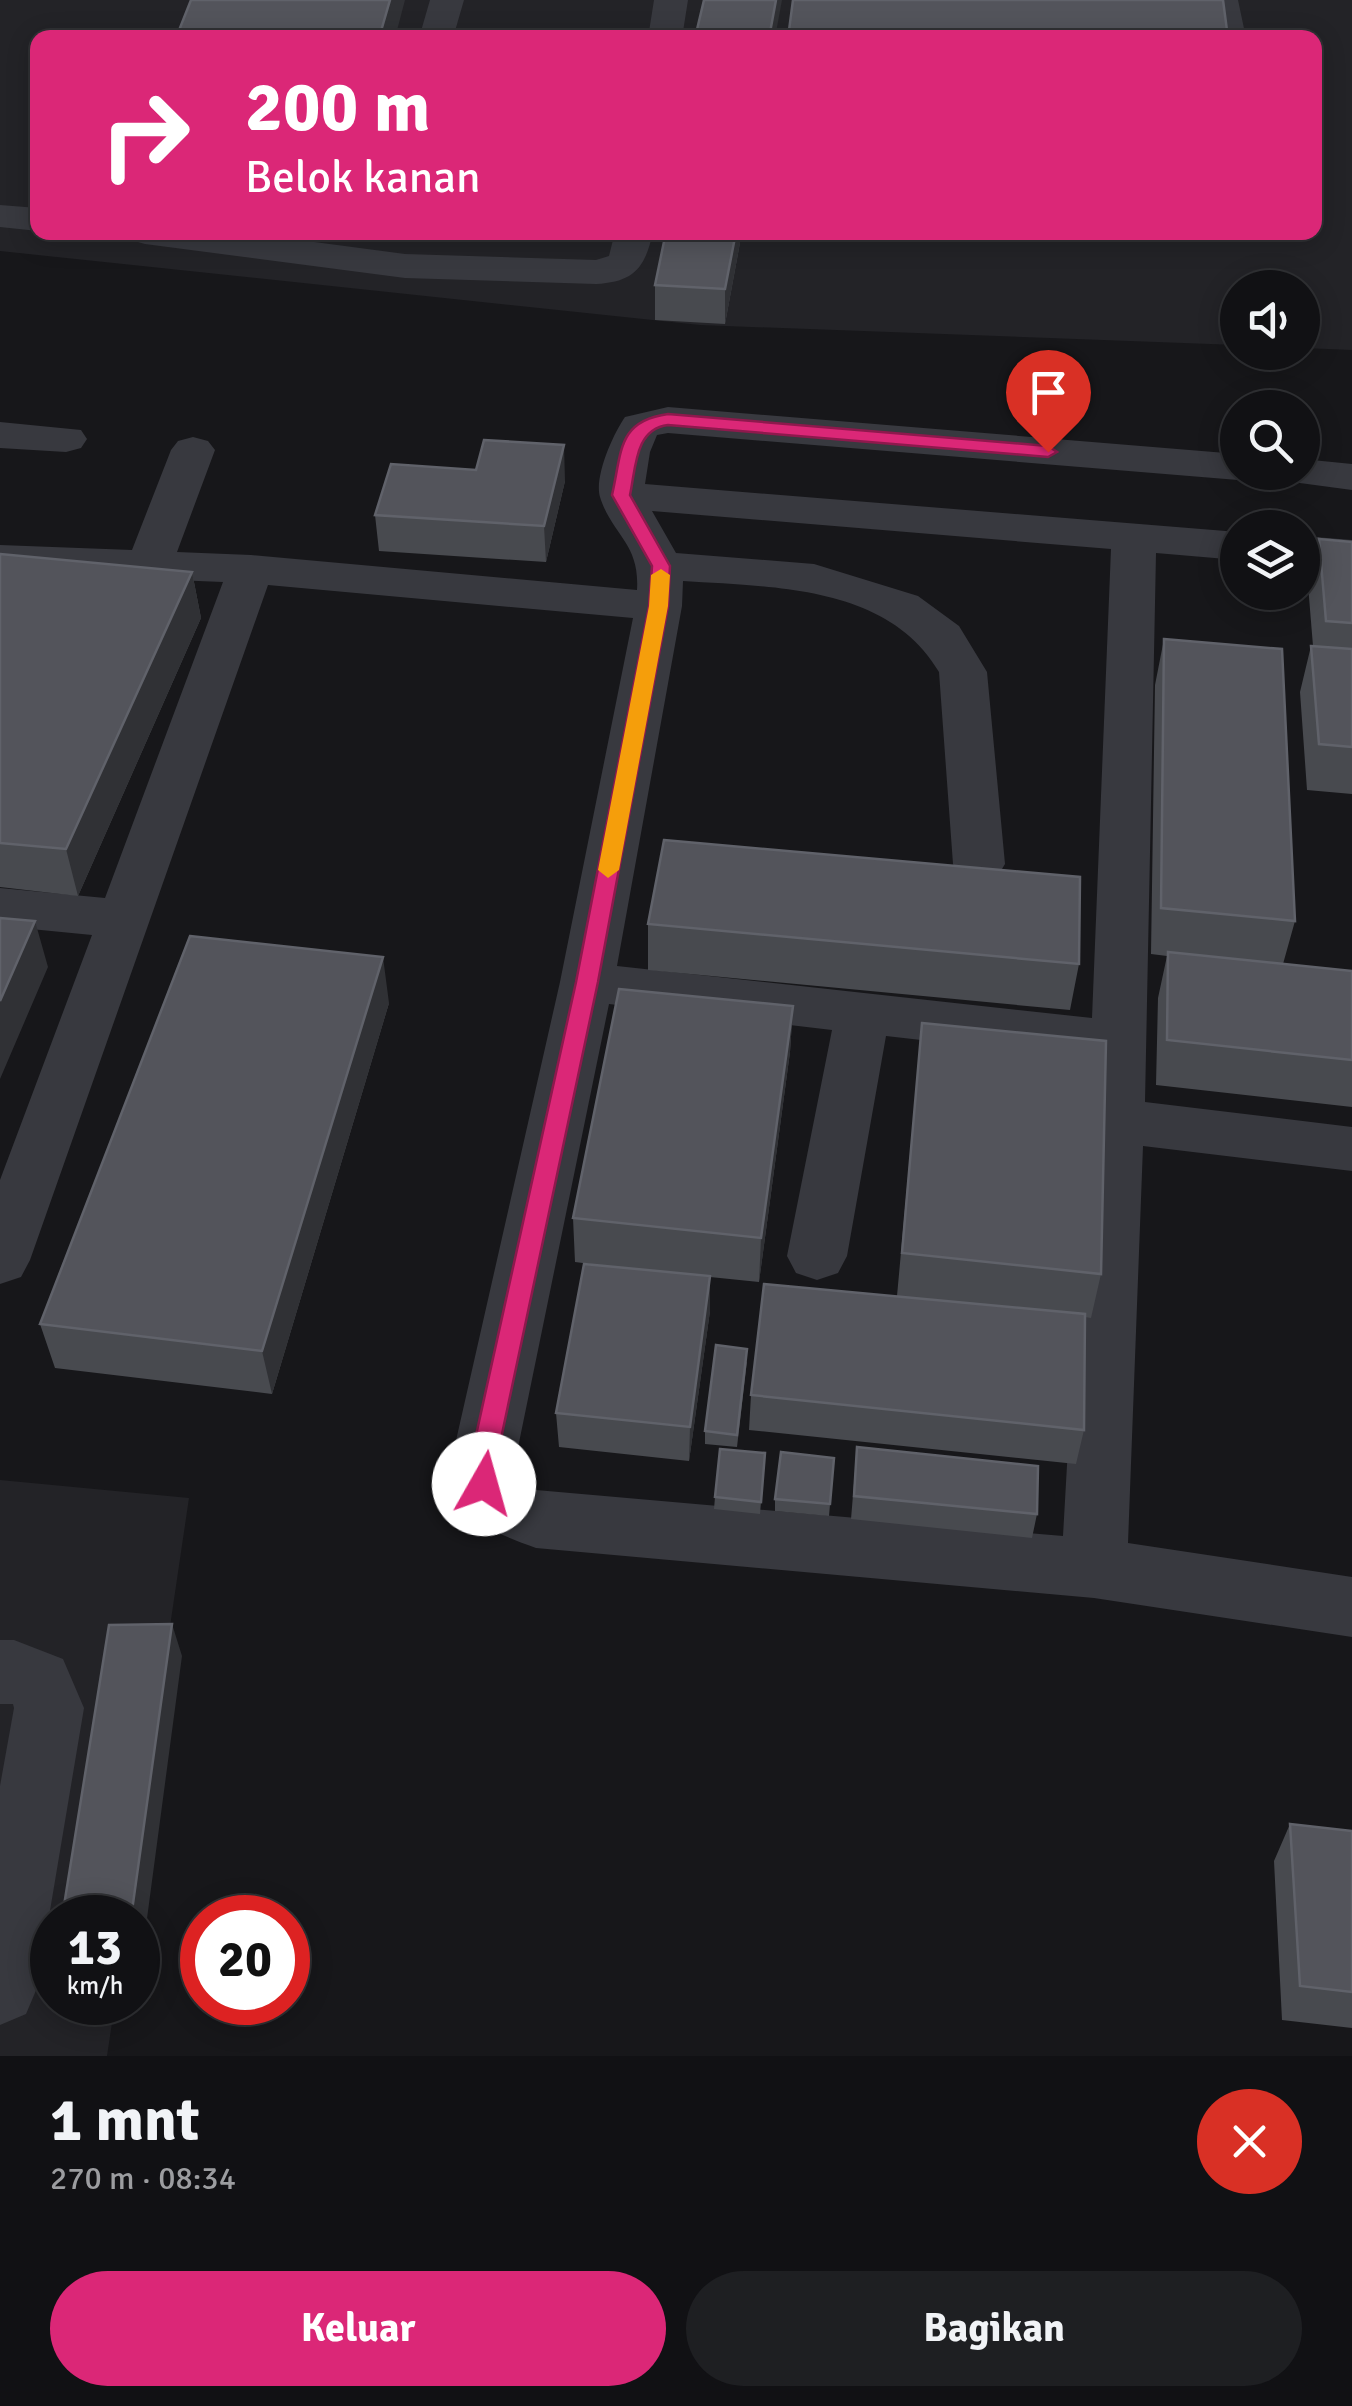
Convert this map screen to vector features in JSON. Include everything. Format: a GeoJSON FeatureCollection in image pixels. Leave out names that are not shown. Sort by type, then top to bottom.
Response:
{"type":"FeatureCollection","features":[{"type":"Feature","properties":{"kind":"lane"},"geometry":{"type":"LineString","coordinates":[[438,30],[447,0]]}},
{"type":"Feature","properties":{"kind":"lane"},"geometry":{"type":"LineString","coordinates":[[666,30],[671,0]]}},
{"type":"Feature","properties":{"kind":"lane"},"geometry":{"type":"LineString","coordinates":[[1221,0],[1227,30]]}},
{"type":"Feature","properties":{"kind":"lane"},"geometry":{"type":"LineString","coordinates":[[0,216],[30,219]]}},
{"type":"Feature","properties":{"kind":"lane"},"geometry":{"type":"LineString","coordinates":[[206,240],[405,266],[596,272],[613,271],[628,261],[632,240]]}},
{"type":"Feature","properties":{"kind":"lane"},"geometry":{"type":"LineString","coordinates":[[1220,466],[660,420],[640,426],[621,495],[660,586],[587,982],[482,1467],[484,1484],[496,1503],[536,1518],[1094,1568],[1352,1607]]}},
{"type":"Feature","properties":{"kind":"lane"},"geometry":{"type":"LineString","coordinates":[[0,435],[66,439]]}},
{"type":"Feature","properties":{"kind":"lane"},"geometry":{"type":"LineString","coordinates":[[149,564],[193,450]]}},
{"type":"Feature","properties":{"kind":"lane"},"geometry":{"type":"LineString","coordinates":[[1320,474],[1352,477]]}},
{"type":"Feature","properties":{"kind":"lane"},"geometry":{"type":"LineString","coordinates":[[621,495],[1220,545]]}},
{"type":"Feature","properties":{"kind":"lane"},"geometry":{"type":"LineString","coordinates":[[1094,1568],[1116,1121],[1134,539]]}},
{"type":"Feature","properties":{"kind":"lane"},"geometry":{"type":"LineString","coordinates":[[1320,551],[1352,554]]}},
{"type":"Feature","properties":{"kind":"lane"},"geometry":{"type":"LineString","coordinates":[[0,559],[660,586],[798,574],[902,606],[942,637],[963,672],[979,864]]}},
{"type":"Feature","properties":{"kind":"lane"},"geometry":{"type":"LineString","coordinates":[[0,1260],[251,569]]}},
{"type":"Feature","properties":{"kind":"lane"},"geometry":{"type":"LineString","coordinates":[[0,907],[124,919]]}},
{"type":"Feature","properties":{"kind":"lane"},"geometry":{"type":"LineString","coordinates":[[587,982],[1116,1042]]}},
{"type":"Feature","properties":{"kind":"lane"},"geometry":{"type":"LineString","coordinates":[[817,1256],[863,1013]]}},
{"type":"Feature","properties":{"kind":"lane"},"geometry":{"type":"LineString","coordinates":[[1116,1121],[1352,1149]]}},
{"type":"Feature","properties":{"kind":"lane"},"geometry":{"type":"LineString","coordinates":[[0,1672],[14,1672],[39,1681],[49,1708],[0,1988]]}},
{"type":"Feature","properties":{"kind":"shaded area"},"geometry":{"type":"Polygon","coordinates":[[[0,0],[1352,0],[1352,350],[1320,349],[1320,270],[1220,270],[1220,344],[700,325],[0,251],[0,0]]]}},
{"type":"Feature","properties":{"kind":"shaded area"},"geometry":{"type":"Polygon","coordinates":[[[0,1480],[189,1498],[130,1895],[30,1895],[30,2025],[112,2025],[107,2056],[0,2056],[0,1480]]]}},
{"type":"Feature","properties":{"kind":"building"},"geometry":{"type":"Polygon","coordinates":[[[191,0],[390,0],[381,30],[179,30],[191,0]]]}},
{"type":"Feature","properties":{"kind":"building"},"geometry":{"type":"Polygon","coordinates":[[[704,0],[776,0],[770,30],[697,30],[704,0]]]}},
{"type":"Feature","properties":{"kind":"building"},"geometry":{"type":"Polygon","coordinates":[[[793,0],[1223,0],[1227,30],[789,30],[793,0]]]}},
{"type":"Feature","properties":{"kind":"building"},"geometry":{"type":"Polygon","coordinates":[[[664,240],[734,240],[725,289],[655,285],[664,240]]]}},
{"type":"Feature","properties":{"kind":"building"},"geometry":{"type":"Polygon","coordinates":[[[484,440],[564,445],[544,526],[375,515],[391,464],[476,470],[484,440]]]}},
{"type":"Feature","properties":{"kind":"building"},"geometry":{"type":"Polygon","coordinates":[[[1320,539],[1352,542],[1352,623],[1326,621],[1320,539]]]}},
{"type":"Feature","properties":{"kind":"building"},"geometry":{"type":"Polygon","coordinates":[[[0,554],[192,572],[66,849],[0,843],[0,554]]]}},
{"type":"Feature","properties":{"kind":"building"},"geometry":{"type":"Polygon","coordinates":[[[1164,639],[1282,649],[1295,921],[1161,908],[1164,639]]]}},
{"type":"Feature","properties":{"kind":"building"},"geometry":{"type":"Polygon","coordinates":[[[1311,646],[1352,649],[1352,747],[1319,744],[1311,646]]]}},
{"type":"Feature","properties":{"kind":"building"},"geometry":{"type":"Polygon","coordinates":[[[664,840],[1080,877],[1079,964],[648,924],[664,840]]]}},
{"type":"Feature","properties":{"kind":"building"},"geometry":{"type":"Polygon","coordinates":[[[0,918],[35,921],[0,1001],[0,918]]]}},
{"type":"Feature","properties":{"kind":"building"},"geometry":{"type":"Polygon","coordinates":[[[190,936],[383,957],[262,1351],[40,1324],[190,936]]]}},
{"type":"Feature","properties":{"kind":"building"},"geometry":{"type":"Polygon","coordinates":[[[1168,952],[1352,971],[1352,1060],[1167,1040],[1168,952]]]}},
{"type":"Feature","properties":{"kind":"building"},"geometry":{"type":"Polygon","coordinates":[[[619,989],[793,1006],[761,1238],[573,1218],[619,989]]]}},
{"type":"Feature","properties":{"kind":"building"},"geometry":{"type":"Polygon","coordinates":[[[922,1023],[1106,1041],[1101,1274],[902,1253],[922,1023]]]}},
{"type":"Feature","properties":{"kind":"building"},"geometry":{"type":"Polygon","coordinates":[[[584,1264],[710,1276],[690,1427],[556,1413],[584,1264]]]}},
{"type":"Feature","properties":{"kind":"building"},"geometry":{"type":"Polygon","coordinates":[[[764,1284],[1085,1314],[1084,1430],[751,1395],[764,1284]]]}},
{"type":"Feature","properties":{"kind":"building"},"geometry":{"type":"Polygon","coordinates":[[[716,1345],[747,1349],[737,1435],[705,1431],[716,1345]]]}},
{"type":"Feature","properties":{"kind":"building"},"geometry":{"type":"Polygon","coordinates":[[[857,1447],[1038,1466],[1037,1514],[854,1496],[857,1447]]]}},
{"type":"Feature","properties":{"kind":"building"},"geometry":{"type":"Polygon","coordinates":[[[720,1449],[765,1453],[761,1502],[715,1497],[720,1449]]]}},
{"type":"Feature","properties":{"kind":"building"},"geometry":{"type":"Polygon","coordinates":[[[781,1452],[834,1458],[830,1504],[775,1499],[781,1452]]]}},
{"type":"Feature","properties":{"kind":"building"},"geometry":{"type":"Polygon","coordinates":[[[172,1624],[134,1895],[66,1895],[109,1625],[172,1624]]]}},
{"type":"Feature","properties":{"kind":"building"},"geometry":{"type":"Polygon","coordinates":[[[1290,1824],[1352,1831],[1352,1992],[1300,1986],[1290,1824]]]}},
{"type":"Feature","properties":{"kind":"slow traffic"},"geometry":{"type":"LineString","coordinates":[[608,870],[659,606],[661,575]]}},
{"type":"Feature","properties":{"kind":"route"},"geometry":{"type":"LineString","coordinates":[[484,1484],[482,1467],[587,982],[659,606],[661,566],[621,495],[635,434],[649,422],[668,420],[1048,452]]}}]}
